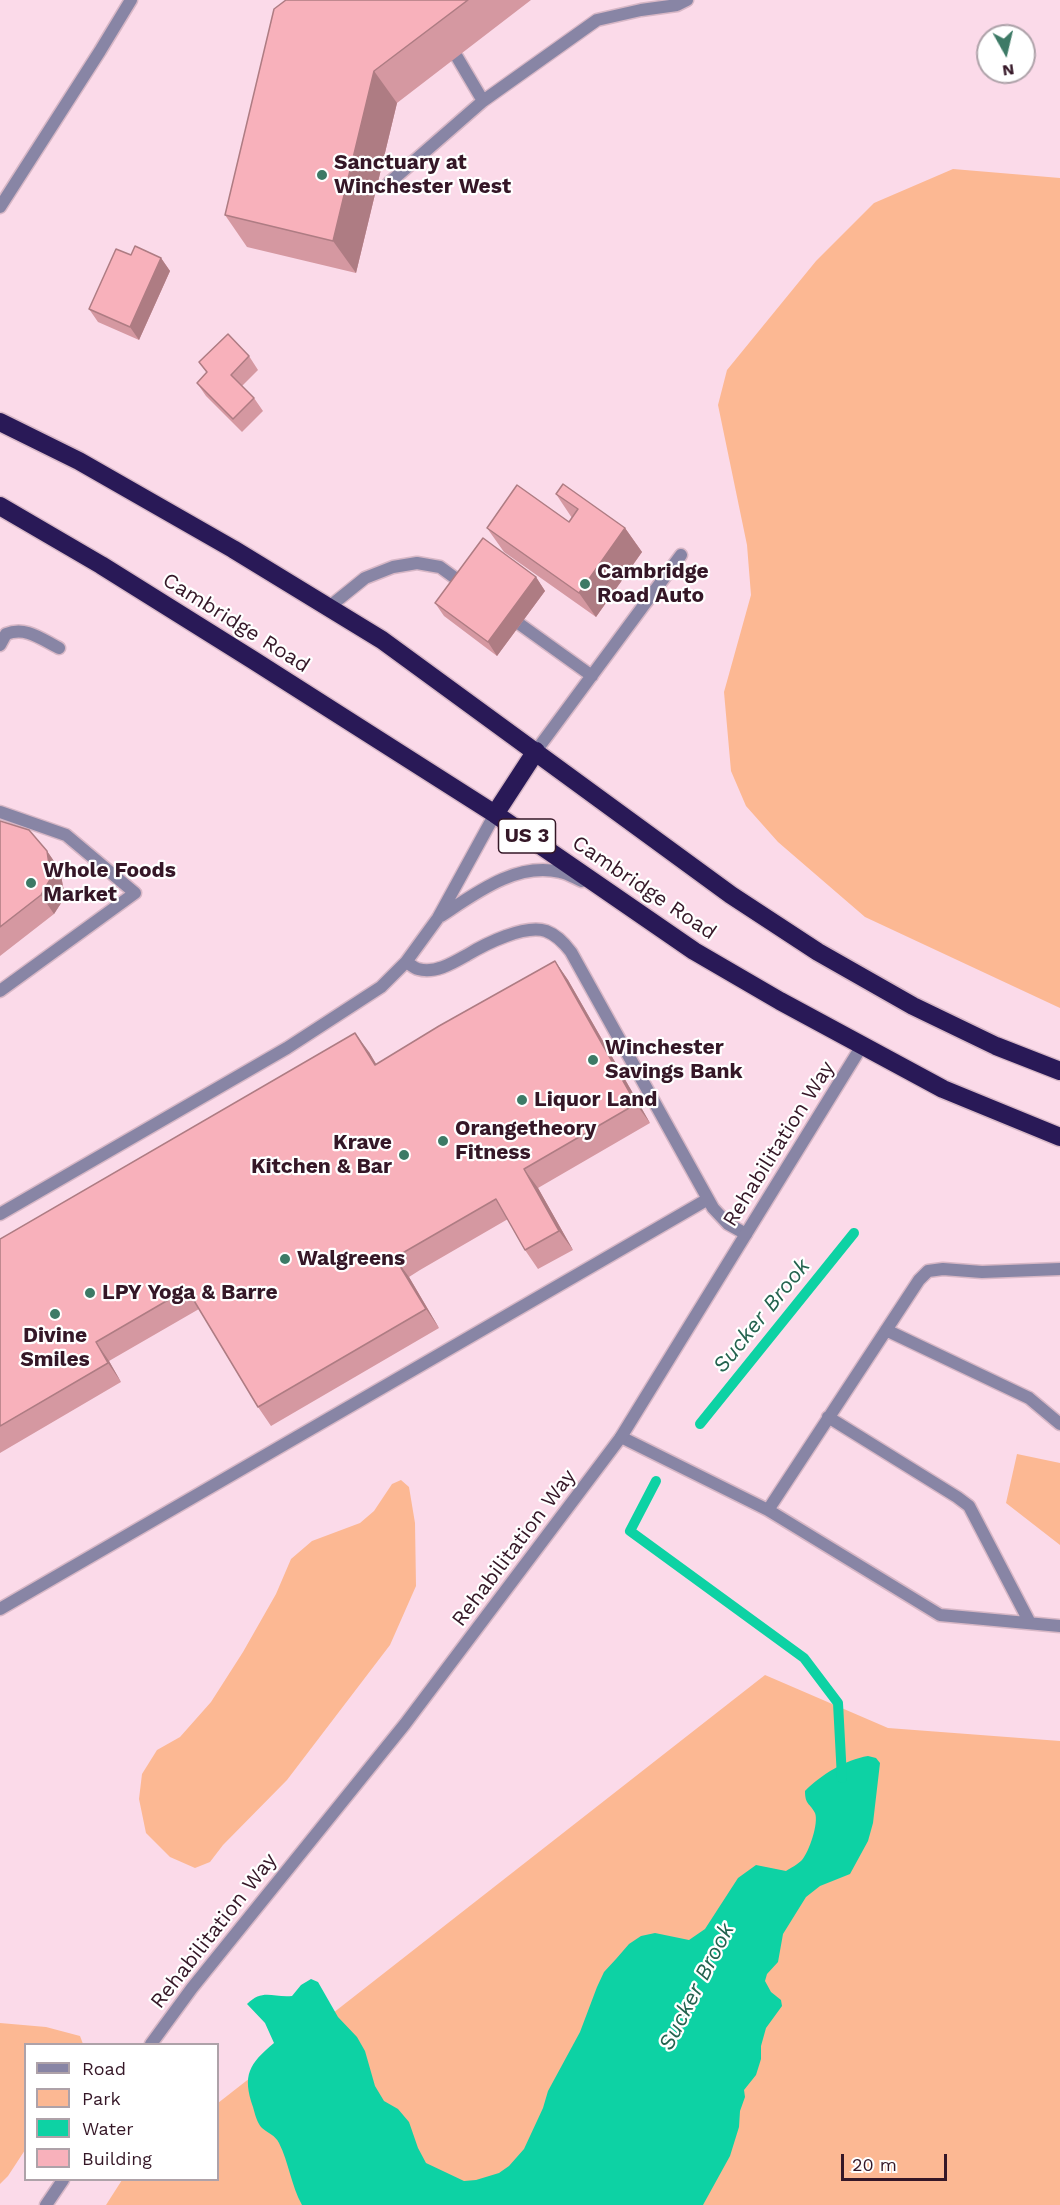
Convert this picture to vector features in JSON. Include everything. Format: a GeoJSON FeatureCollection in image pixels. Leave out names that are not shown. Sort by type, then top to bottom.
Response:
{"type":"FeatureCollection","features":[{"type":"Feature","properties":{"kind":"highway","name":"Cambridge Road"},"geometry":{"type":"LineString","coordinates":[[0,422],[79,461],[233,549],[382,640],[731,895],[818,952],[923,1011],[996,1046],[1060,1071]]}},
{"type":"Feature","properties":{"kind":"highway","name":"Cambridge Road"},"geometry":{"type":"LineString","coordinates":[[4,508],[243,654],[495,814],[694,951],[780,1001],[943,1089],[1060,1137]]}},
{"type":"Feature","properties":{"kind":"highway"},"geometry":{"type":"LineString","coordinates":[[495,814],[536,751]]}},
{"type":"Feature","properties":{"kind":"street"},"geometry":{"type":"LineString","coordinates":[[0,207],[131,0]]}},
{"type":"Feature","properties":{"kind":"street"},"geometry":{"type":"LineString","coordinates":[[389,183],[483,101],[597,20],[677,5],[687,0]]}},
{"type":"Feature","properties":{"kind":"street"},"geometry":{"type":"LineString","coordinates":[[457,57],[483,101]]}},
{"type":"Feature","properties":{"kind":"street"},"geometry":{"type":"LineString","coordinates":[[0,413],[79,461]]}},
{"type":"Feature","properties":{"kind":"street"},"geometry":{"type":"LineString","coordinates":[[536,751],[681,555]]}},
{"type":"Feature","properties":{"kind":"street"},"geometry":{"type":"LineString","coordinates":[[329,607],[366,578],[393,567],[417,563],[440,567],[478,594]]}},
{"type":"Feature","properties":{"kind":"street"},"geometry":{"type":"LineString","coordinates":[[497,608],[592,676]]}},
{"type":"Feature","properties":{"kind":"street"},"geometry":{"type":"LineString","coordinates":[[0,645],[6,634],[24,630],[59,648]]}},
{"type":"Feature","properties":{"kind":"street"},"geometry":{"type":"LineString","coordinates":[[0,812],[66,835],[135,893],[0,991]]}},
{"type":"Feature","properties":{"kind":"street"},"geometry":{"type":"LineString","coordinates":[[0,1214],[287,1048],[381,987],[406,962],[438,918],[495,814]]}},
{"type":"Feature","properties":{"kind":"street"},"geometry":{"type":"LineString","coordinates":[[438,918],[478,891],[507,877],[534,870],[560,872],[610,892]]}},
{"type":"Feature","properties":{"kind":"street"},"geometry":{"type":"LineString","coordinates":[[406,962],[417,969],[433,969],[451,964],[498,940],[526,931],[544,930],[560,940],[571,952],[708,1199],[722,1219],[746,1234]]}},
{"type":"Feature","properties":{"kind":"street","name":"Rehabilitation Way"},"geometry":{"type":"LineString","coordinates":[[152,2043],[192,1988],[420,1705],[621,1437],[863,1044]]}},
{"type":"Feature","properties":{"kind":"street"},"geometry":{"type":"LineString","coordinates":[[0,1609],[708,1199]]}},
{"type":"Feature","properties":{"kind":"street"},"geometry":{"type":"LineString","coordinates":[[768,1510],[919,1280],[928,1271],[1029,1272],[1060,1269]]}},
{"type":"Feature","properties":{"kind":"street"},"geometry":{"type":"LineString","coordinates":[[886,1330],[1029,1398],[1060,1424]]}},
{"type":"Feature","properties":{"kind":"street"},"geometry":{"type":"LineString","coordinates":[[828,1417],[969,1506],[1030,1623]]}},
{"type":"Feature","properties":{"kind":"street"},"geometry":{"type":"LineString","coordinates":[[621,1437],[768,1510],[940,1615],[1060,1626]]}},
{"type":"Feature","properties":{"kind":"street"},"geometry":{"type":"LineString","coordinates":[[46,2205],[62,2181]]}},
{"type":"Feature","properties":{"kind":"green space"},"geometry":{"type":"Polygon","coordinates":[[[953,169],[1060,178],[1060,1008],[865,917],[778,842],[746,806],[731,771],[724,692],[751,595],[747,545],[718,405],[727,370],[816,261],[874,203],[953,169]]]}},
{"type":"Feature","properties":{"kind":"green space"},"geometry":{"type":"Polygon","coordinates":[[[1017,1454],[1060,1463],[1060,1545],[1006,1503],[1017,1454]]]}},
{"type":"Feature","properties":{"kind":"green space"},"geometry":{"type":"Polygon","coordinates":[[[401,1480],[409,1487],[415,1523],[416,1586],[390,1645],[287,1780],[223,1845],[210,1862],[195,1868],[170,1857],[146,1833],[139,1799],[142,1774],[157,1750],[180,1737],[211,1702],[276,1594],[291,1559],[312,1541],[360,1523],[374,1511],[392,1484],[401,1480]]]}},
{"type":"Feature","properties":{"kind":"green space"},"geometry":{"type":"Polygon","coordinates":[[[765,1675],[888,1728],[1060,1741],[1060,2205],[106,2205],[121,2181],[219,2181],[219,2102],[765,1675]]]}},
{"type":"Feature","properties":{"kind":"green space"},"geometry":{"type":"Polygon","coordinates":[[[0,2023],[46,2027],[80,2036],[83,2043],[24,2043],[24,2152],[0,2184],[0,2023]]]}},
{"type":"Feature","properties":{"kind":"water"},"geometry":{"type":"Polygon","coordinates":[[[868,1756],[876,1758],[880,1763],[873,1823],[868,1841],[850,1874],[820,1886],[806,1897],[783,1934],[778,1962],[767,1974],[765,1981],[771,1992],[781,2000],[782,2006],[766,2028],[756,2075],[744,2090],[745,2097],[740,2111],[739,2127],[730,2156],[703,2205],[302,2205],[279,2143],[259,2124],[250,2096],[248,2078],[253,2064],[274,2043],[265,2023],[247,2004],[253,1999],[263,1995],[292,1996],[301,1985],[311,1979],[318,1982],[338,2017],[357,2037],[365,2051],[375,2086],[384,2101],[398,2109],[409,2122],[426,2163],[464,2181],[499,2173],[509,2166],[524,2149],[543,2108],[548,2091],[580,2032],[604,1972],[629,1944],[641,1936],[655,1933],[689,1940],[705,1929],[738,1878],[756,1865],[786,1871],[800,1861],[805,1856],[816,1823],[815,1813],[807,1801],[805,1791],[834,1769],[868,1756]]]}},
{"type":"Feature","properties":{"kind":"building","name":"Sanctuary at Winchester West"},"geometry":{"type":"Polygon","coordinates":[[[286,0],[468,0],[374,71],[333,241],[225,215],[274,9],[286,0]]]}},
{"type":"Feature","properties":{"kind":"building"},"geometry":{"type":"Polygon","coordinates":[[[135,246],[161,258],[130,327],[89,309],[116,249],[131,255],[135,246]]]}},
{"type":"Feature","properties":{"kind":"building"},"geometry":{"type":"Polygon","coordinates":[[[228,334],[249,356],[231,375],[254,398],[233,419],[197,383],[207,372],[199,362],[228,334]]]}},
{"type":"Feature","properties":{"kind":"building"},"geometry":{"type":"Polygon","coordinates":[[[563,484],[625,528],[579,593],[487,528],[517,485],[569,522],[578,509],[556,494],[563,484]]]}},
{"type":"Feature","properties":{"kind":"building"},"geometry":{"type":"Polygon","coordinates":[[[483,538],[536,577],[488,642],[435,603],[483,538]]]}},
{"type":"Feature","properties":{"kind":"building","name":"Whole Foods Market"},"geometry":{"type":"Polygon","coordinates":[[[0,821],[29,830],[47,851],[51,878],[41,895],[0,927],[0,821]]]}},
{"type":"Feature","properties":{"kind":"building"},"geometry":{"type":"Polygon","coordinates":[[[555,961],[636,1104],[524,1169],[559,1231],[525,1250],[496,1199],[406,1251],[395,1258],[426,1309],[258,1407],[187,1289],[96,1342],[108,1363],[0,1426],[0,1239],[355,1033],[375,1065],[555,961]]]}},
{"type":"Feature","properties":{"kind":"waterway","name":"Sucker Brook"},"geometry":{"type":"LineString","coordinates":[[700,1424],[854,1233]]}},
{"type":"Feature","properties":{"kind":"waterway","name":"Sucker Brook"},"geometry":{"type":"LineString","coordinates":[[656,1481],[630,1531],[804,1658],[838,1703],[842,1778]]}},
{"type":"Feature","properties":{"kind":"place","name":"Sanctuary at Winchester West"},"geometry":{"type":"Point","coordinates":[322,175]}},
{"type":"Feature","properties":{"kind":"place","name":"Cambridge Road Auto"},"geometry":{"type":"Point","coordinates":[585,584]}},
{"type":"Feature","properties":{"kind":"place","name":"Whole Foods Market"},"geometry":{"type":"Point","coordinates":[31,883]}},
{"type":"Feature","properties":{"kind":"place","name":"Winchester Savings Bank"},"geometry":{"type":"Point","coordinates":[593,1060]}},
{"type":"Feature","properties":{"kind":"place","name":"Liquor Land"},"geometry":{"type":"Point","coordinates":[522,1100]}},
{"type":"Feature","properties":{"kind":"place","name":"Orangetheory Fitness"},"geometry":{"type":"Point","coordinates":[443,1141]}},
{"type":"Feature","properties":{"kind":"place","name":"Krave Kitchen & Bar"},"geometry":{"type":"Point","coordinates":[404,1155]}},
{"type":"Feature","properties":{"kind":"place","name":"Walgreens"},"geometry":{"type":"Point","coordinates":[285,1259]}},
{"type":"Feature","properties":{"kind":"place","name":"LPY Yoga & Barre"},"geometry":{"type":"Point","coordinates":[90,1293]}},
{"type":"Feature","properties":{"kind":"place","name":"Divine Smiles"},"geometry":{"type":"Point","coordinates":[55,1314]}}]}
